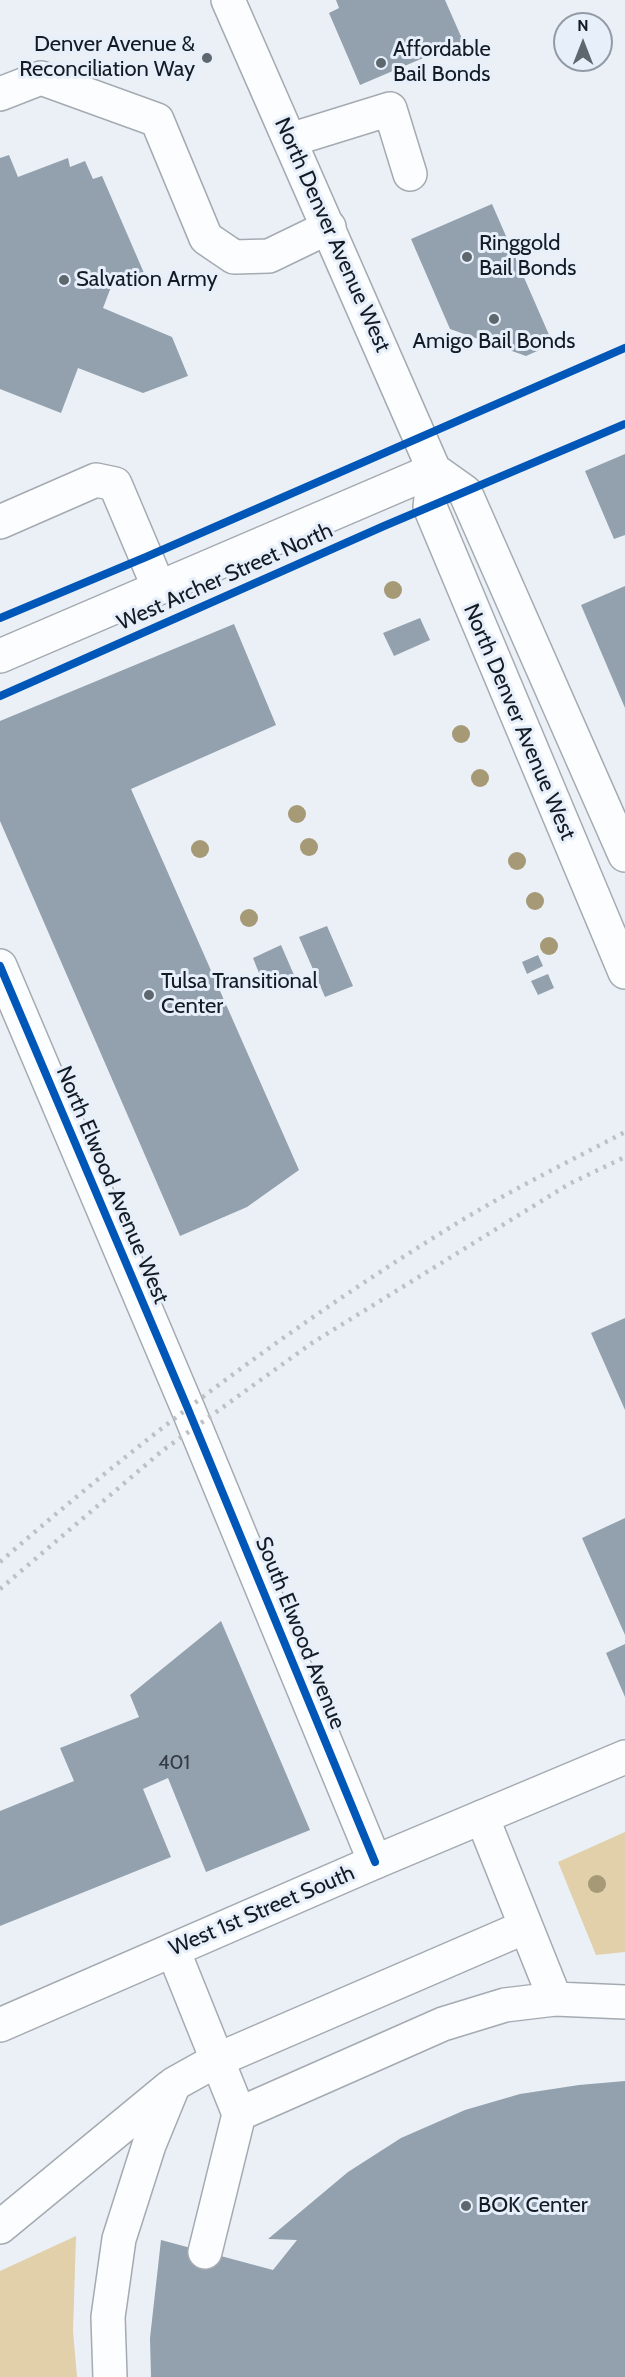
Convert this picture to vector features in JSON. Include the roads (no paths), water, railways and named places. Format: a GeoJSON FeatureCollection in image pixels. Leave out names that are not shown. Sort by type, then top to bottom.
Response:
{"type":"FeatureCollection","features":[{"type":"Feature","properties":{"kind":"main road","name":"North Denver Avenue West"},"geometry":{"type":"LineString","coordinates":[[228,0],[434,470],[429,507],[625,972]]}},
{"type":"Feature","properties":{"kind":"main road"},"geometry":{"type":"LineString","coordinates":[[0,94],[41,78],[157,120],[206,238],[234,257],[269,255],[329,227]]}},
{"type":"Feature","properties":{"kind":"main road"},"geometry":{"type":"LineString","coordinates":[[290,140],[390,109],[410,174]]}},
{"type":"Feature","properties":{"kind":"main road","name":"North Denver Avenue West"},"geometry":{"type":"LineString","coordinates":[[434,470],[465,492],[625,855]]}},
{"type":"Feature","properties":{"kind":"main road","name":"West Archer Street North"},"geometry":{"type":"LineString","coordinates":[[0,656],[434,470]]}},
{"type":"Feature","properties":{"kind":"main road"},"geometry":{"type":"LineString","coordinates":[[0,522],[96,480],[115,484],[159,588]]}},
{"type":"Feature","properties":{"kind":"main road","name":"North Elwood Avenue West"},"geometry":{"type":"LineString","coordinates":[[0,966],[192,1418]]}},
{"type":"Feature","properties":{"kind":"main road","name":"South Elwood Avenue"},"geometry":{"type":"LineString","coordinates":[[192,1418],[375,1862]]}},
{"type":"Feature","properties":{"kind":"main road","name":"West 1st Street South"},"geometry":{"type":"LineString","coordinates":[[0,2025],[375,1862],[625,1757]]}},
{"type":"Feature","properties":{"kind":"main road"},"geometry":{"type":"LineString","coordinates":[[482,1817],[555,1999]]}},
{"type":"Feature","properties":{"kind":"main road"},"geometry":{"type":"LineString","coordinates":[[0,2227],[174,2084],[217,2061],[525,1927]]}},
{"type":"Feature","properties":{"kind":"main road"},"geometry":{"type":"LineString","coordinates":[[173,1950],[239,2114],[205,2252]]}},
{"type":"Feature","properties":{"kind":"main road"},"geometry":{"type":"LineString","coordinates":[[239,2114],[443,2024],[505,2005],[555,1999],[625,2002]]}},
{"type":"Feature","properties":{"kind":"main road"},"geometry":{"type":"LineString","coordinates":[[110,2377],[108,2317],[119,2239],[149,2145],[174,2084]]}},
{"type":"Feature","properties":{"kind":"railway"},"geometry":{"type":"LineString","coordinates":[[0,1562],[164,1427],[277,1342],[335,1302],[475,1212],[625,1132]]}},
{"type":"Feature","properties":{"kind":"railway"},"geometry":{"type":"LineString","coordinates":[[0,1589],[162,1451],[312,1343],[569,1184],[625,1157]]}},
{"type":"Feature","properties":{"kind":"place","name":"Denver Avenue & Reconciliation Way"},"geometry":{"type":"Point","coordinates":[207,58]}},
{"type":"Feature","properties":{"kind":"place","name":"Affordable Bail Bonds"},"geometry":{"type":"Point","coordinates":[381,63]}},
{"type":"Feature","properties":{"kind":"place","name":"Ringgold Bail Bonds"},"geometry":{"type":"Point","coordinates":[467,257]}},
{"type":"Feature","properties":{"kind":"place","name":"Salvation Army"},"geometry":{"type":"Point","coordinates":[64,280]}},
{"type":"Feature","properties":{"kind":"place","name":"Amigo Bail Bonds"},"geometry":{"type":"Point","coordinates":[494,319]}},
{"type":"Feature","properties":{"kind":"place","name":"Tulsa Transitional Center"},"geometry":{"type":"Point","coordinates":[149,995]}},
{"type":"Feature","properties":{"kind":"place","name":"BOK Center"},"geometry":{"type":"Point","coordinates":[466,2206]}}]}
